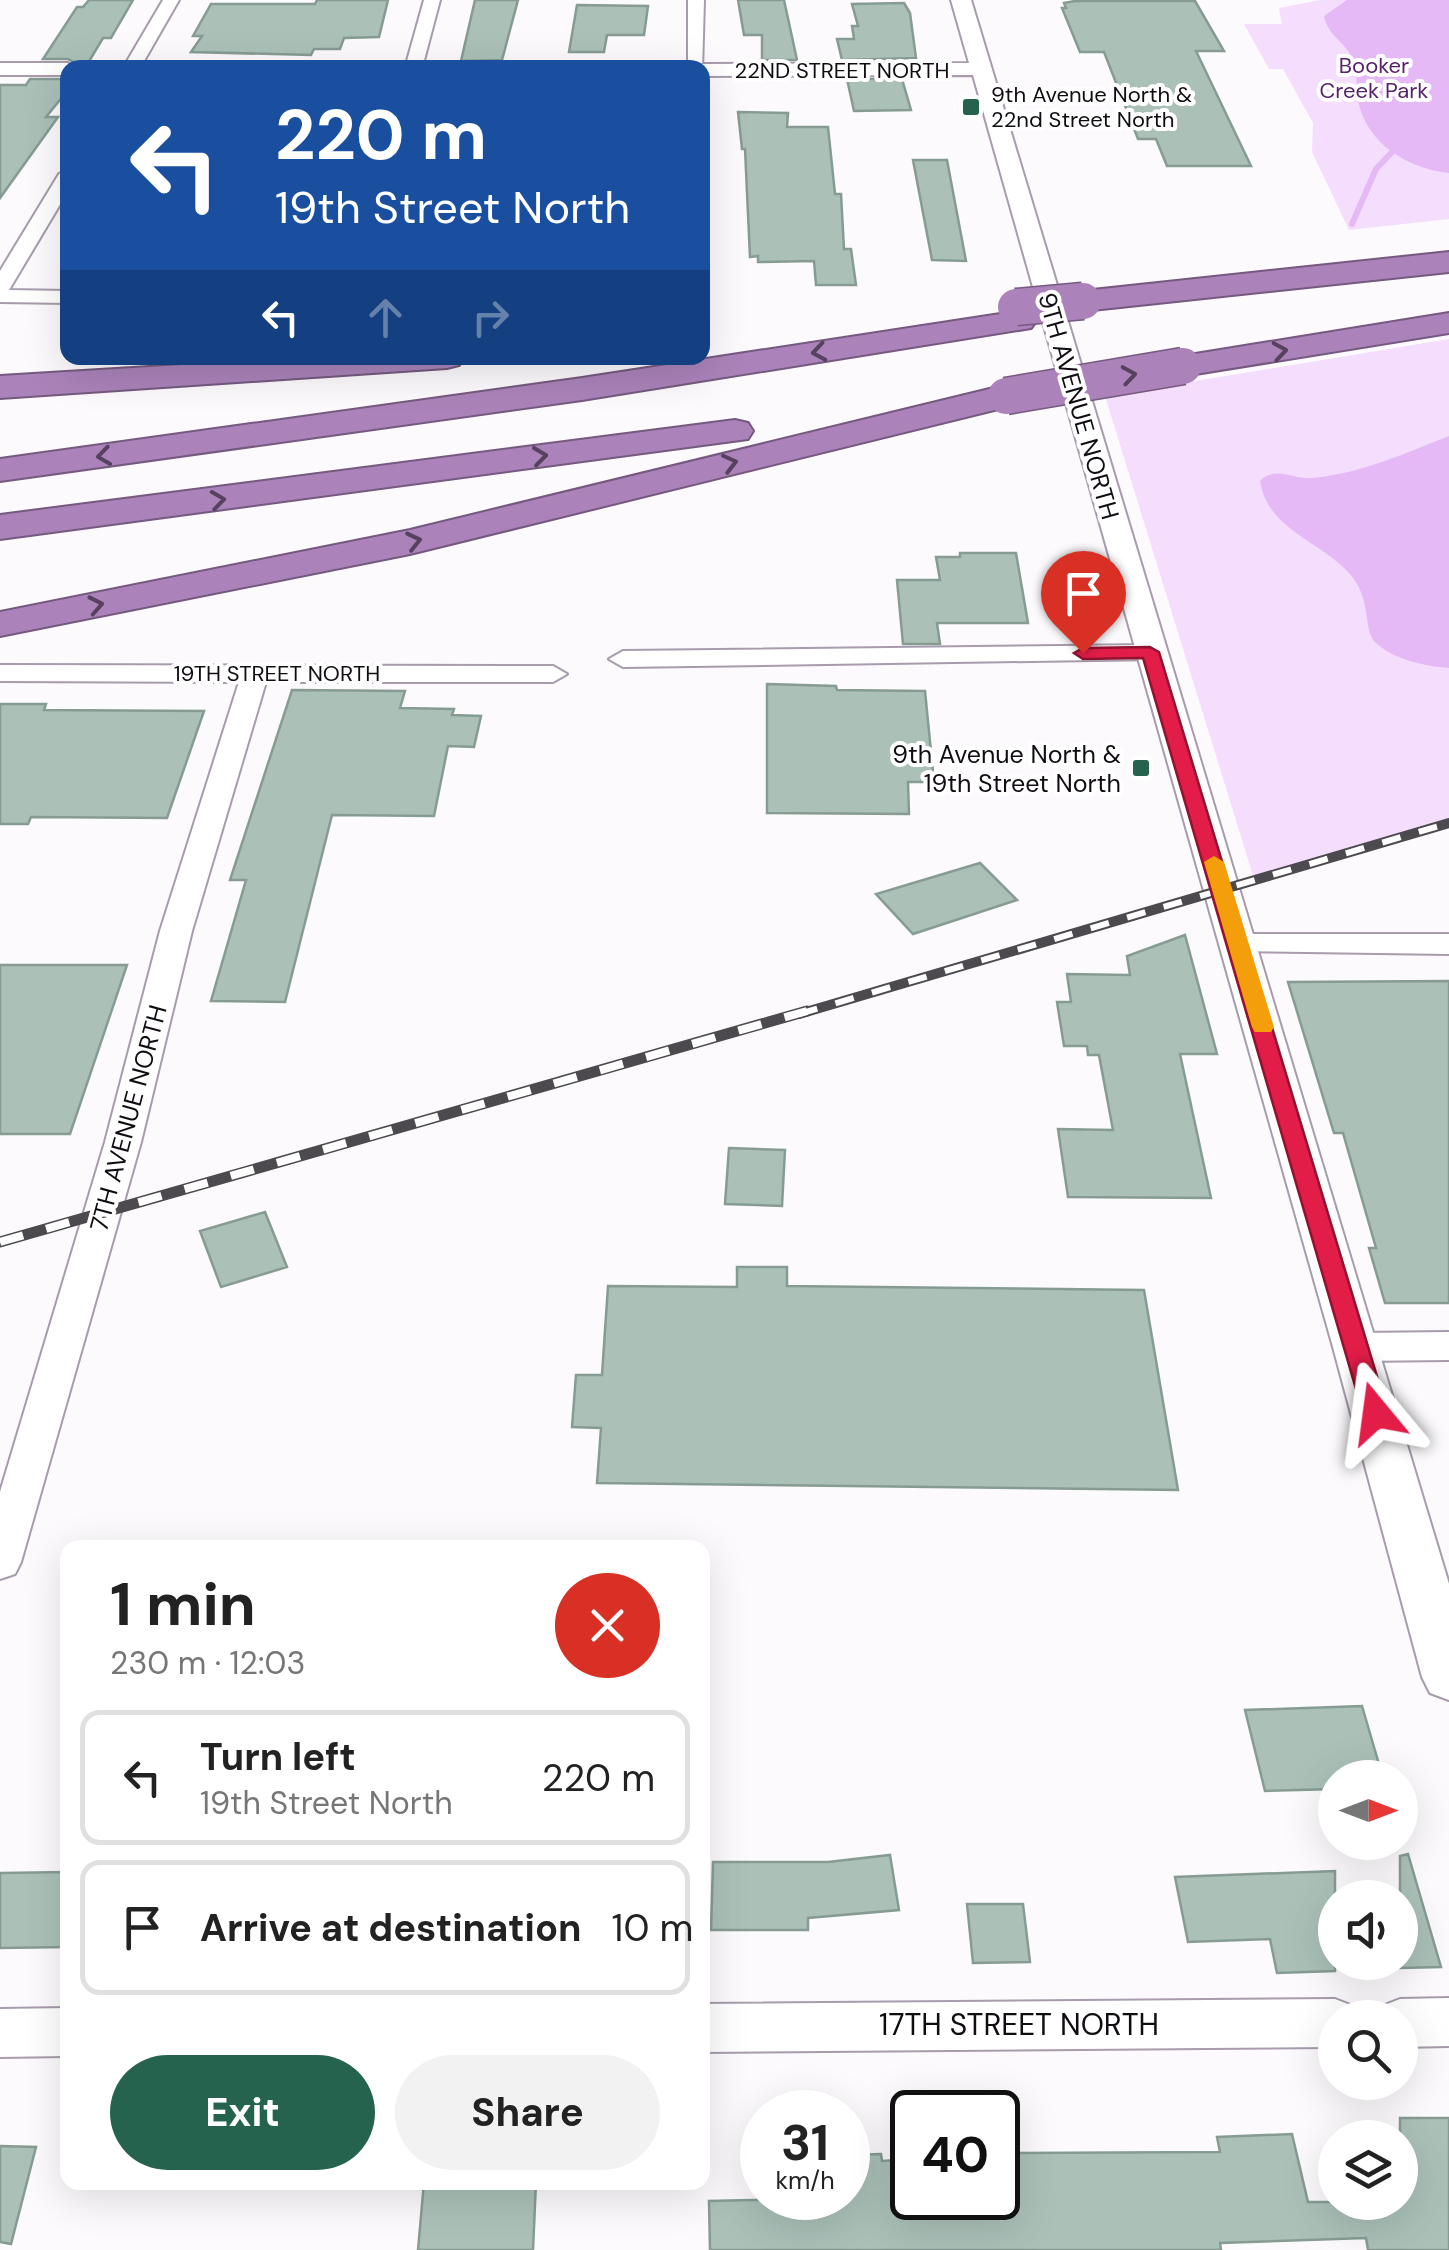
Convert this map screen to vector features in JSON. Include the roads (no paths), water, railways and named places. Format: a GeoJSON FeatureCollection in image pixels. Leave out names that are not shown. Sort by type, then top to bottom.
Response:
{"type":"FeatureCollection","features":[{"type":"Feature","properties":{"kind":"highway"},"geometry":{"type":"LineString","coordinates":[[0,470],[582,389],[1018,314],[1449,262]]}},
{"type":"Feature","properties":{"kind":"highway"},"geometry":{"type":"LineString","coordinates":[[742,332],[1018,314]]}},
{"type":"Feature","properties":{"kind":"highway"},"geometry":{"type":"LineString","coordinates":[[0,527],[1006,396],[1449,324]]}},
{"type":"Feature","properties":{"kind":"highway"},"geometry":{"type":"LineString","coordinates":[[0,387],[338,365]]}},
{"type":"Feature","properties":{"kind":"highway"},"geometry":{"type":"LineString","coordinates":[[58,428],[582,389]]}},
{"type":"Feature","properties":{"kind":"highway"},"geometry":{"type":"LineString","coordinates":[[0,624],[410,542],[1006,396]]}},
{"type":"Feature","properties":{"kind":"highway"},"geometry":{"type":"LineString","coordinates":[[0,537],[122,513]]}},
{"type":"Feature","properties":{"kind":"street"},"geometry":{"type":"LineString","coordinates":[[136,60],[172,0]]}},
{"type":"Feature","properties":{"kind":"street"},"geometry":{"type":"LineString","coordinates":[[414,60],[432,0]]}},
{"type":"Feature","properties":{"kind":"street"},"geometry":{"type":"LineString","coordinates":[[696,0],[699,60]]}},
{"type":"Feature","properties":{"kind":"street","name":"9TH AVENUE NORTH"},"geometry":{"type":"LineString","coordinates":[[961,0],[1357,1346],[1449,1677]]}},
{"type":"Feature","properties":{"kind":"street"},"geometry":{"type":"LineString","coordinates":[[0,69],[60,69]]}},
{"type":"Feature","properties":{"kind":"street","name":"22ND STREET NORTH"},"geometry":{"type":"LineString","coordinates":[[710,69],[982,69]]}},
{"type":"Feature","properties":{"kind":"street"},"geometry":{"type":"LineString","coordinates":[[0,288],[60,187]]}},
{"type":"Feature","properties":{"kind":"street"},"geometry":{"type":"LineString","coordinates":[[0,296],[60,296]]}},
{"type":"Feature","properties":{"kind":"street"},"geometry":{"type":"LineString","coordinates":[[623,660],[1150,652]]}},
{"type":"Feature","properties":{"kind":"street","name":"19TH STREET NORTH"},"geometry":{"type":"LineString","coordinates":[[0,673],[553,674]]}},
{"type":"Feature","properties":{"kind":"street","name":"7TH AVENUE NORTH"},"geometry":{"type":"LineString","coordinates":[[0,1562],[123,1142],[176,931],[254,673]]}},
{"type":"Feature","properties":{"kind":"street"},"geometry":{"type":"LineString","coordinates":[[1238,944],[1449,944]]}},
{"type":"Feature","properties":{"kind":"street"},"geometry":{"type":"LineString","coordinates":[[1357,1346],[1449,1346]]}},
{"type":"Feature","properties":{"kind":"street"},"geometry":{"type":"LineString","coordinates":[[1418,2023],[1449,2022]]}},
{"type":"Feature","properties":{"kind":"street","name":"17TH STREET NORTH"},"geometry":{"type":"LineString","coordinates":[[710,2028],[1318,2023]]}},
{"type":"Feature","properties":{"kind":"street"},"geometry":{"type":"LineString","coordinates":[[0,2033],[60,2032]]}},
{"type":"Feature","properties":{"kind":"waterway"},"geometry":{"type":"LineString","coordinates":[[1352,224],[1376,169],[1393,151]]}},
{"type":"Feature","properties":{"kind":"railway"},"geometry":{"type":"LineString","coordinates":[[799,1014],[1449,823]]}},
{"type":"Feature","properties":{"kind":"railway"},"geometry":{"type":"LineString","coordinates":[[0,1242],[807,1011]]}},
{"type":"Feature","properties":{"kind":"place","name":"9th Avenue North & 22nd Street North"},"geometry":{"type":"Point","coordinates":[971,107]}},
{"type":"Feature","properties":{"kind":"place","name":"9th Avenue North & 19th Street North"},"geometry":{"type":"Point","coordinates":[1141,768]}},
{"type":"Feature","properties":{"kind":"park label","name":"Booker Creek Park"},"geometry":{"type":"Point","coordinates":[1374,78]}}]}
